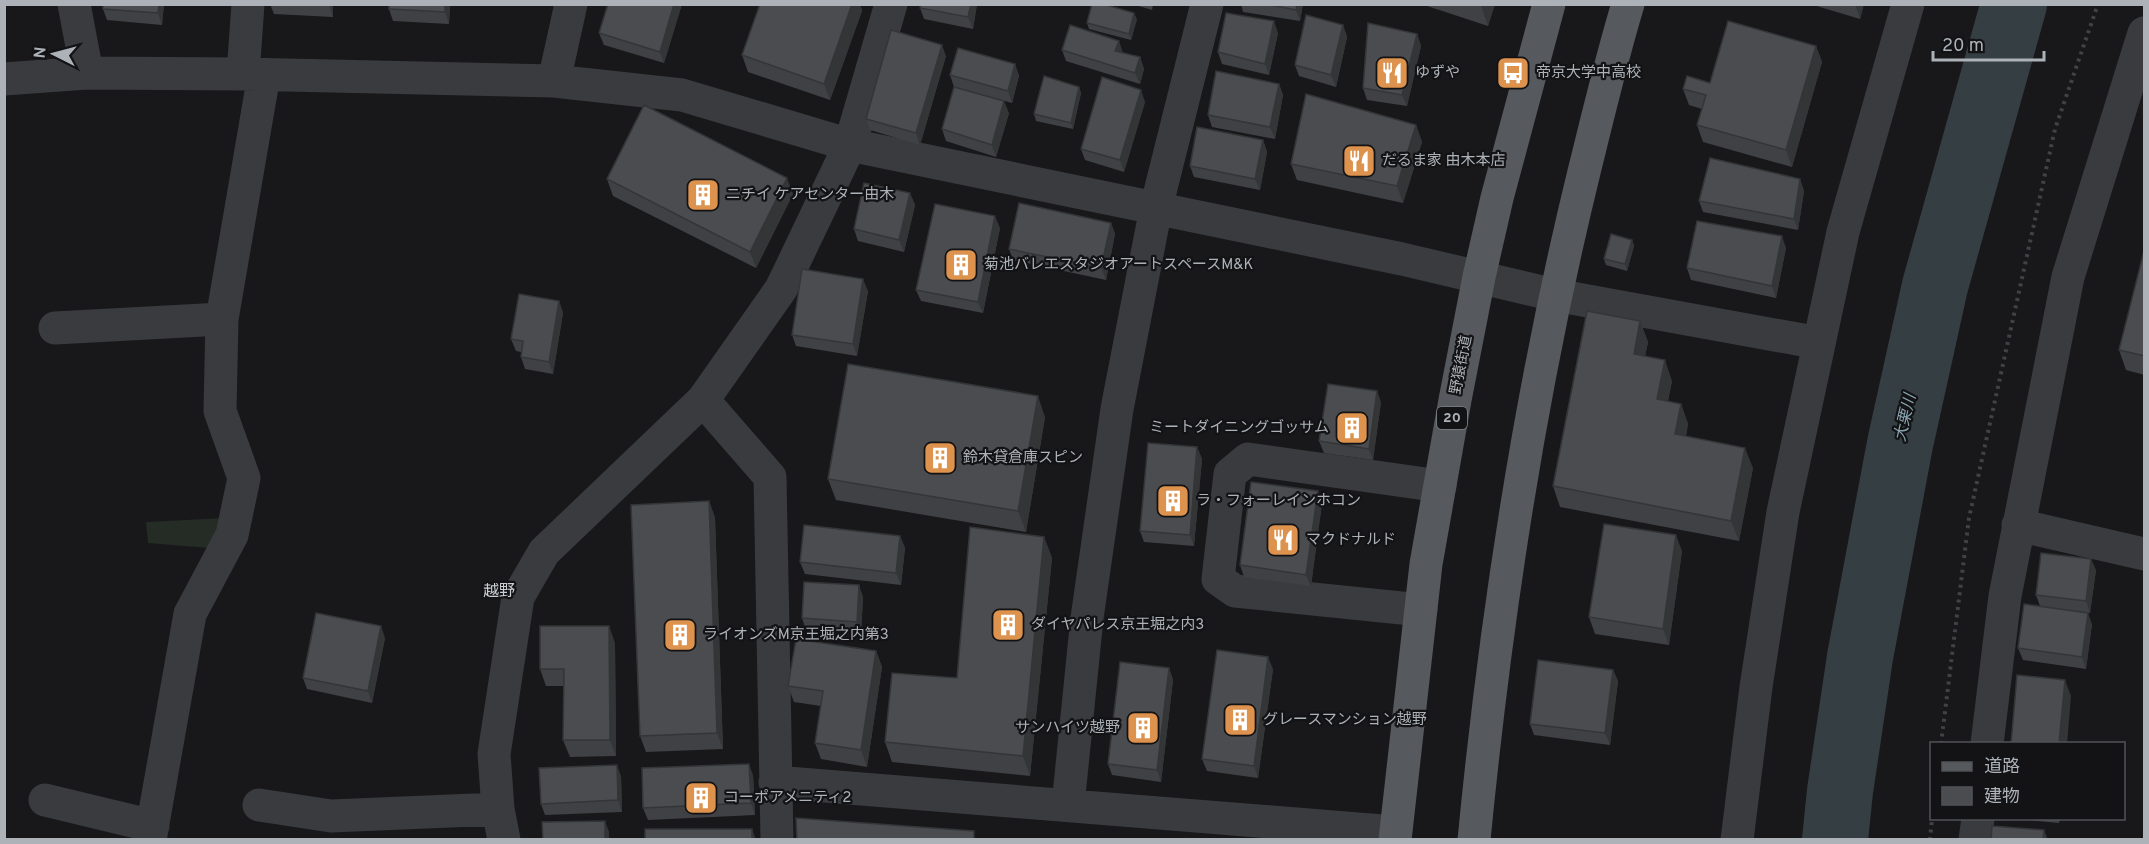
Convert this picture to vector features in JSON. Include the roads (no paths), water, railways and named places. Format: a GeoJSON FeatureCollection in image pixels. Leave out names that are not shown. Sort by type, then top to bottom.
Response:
{"type":"FeatureCollection","features":[{"type":"Feature","properties":{"kind":"main road","name":"野猿街道"},"geometry":{"type":"LineString","coordinates":[[1395,836],[1426,564],[1440,486],[1479,277],[1497,198],[1549,4]]}},
{"type":"Feature","properties":{"kind":"main road"},"geometry":{"type":"LineString","coordinates":[[1474,840],[1506,565],[1531,418],[1555,295],[1600,106],[1628,4]]}},
{"type":"Feature","properties":{"kind":"street"},"geometry":{"type":"LineString","coordinates":[[74,4],[87,73]]}},
{"type":"Feature","properties":{"kind":"street"},"geometry":{"type":"LineString","coordinates":[[45,800],[151,833],[190,614],[232,535],[244,478],[220,411],[222,319],[253,74],[248,4]]}},
{"type":"Feature","properties":{"kind":"street"},"geometry":{"type":"LineString","coordinates":[[554,81],[571,4]]}},
{"type":"Feature","properties":{"kind":"street"},"geometry":{"type":"LineString","coordinates":[[259,805],[331,816],[501,824],[494,754],[518,597],[544,552],[703,400],[781,289],[850,145],[891,4]]}},
{"type":"Feature","properties":{"kind":"street"},"geometry":{"type":"LineString","coordinates":[[1068,805],[1087,618],[1117,409],[1156,208],[1207,4]]}},
{"type":"Feature","properties":{"kind":"street"},"geometry":{"type":"LineString","coordinates":[[1737,840],[1753,709],[1783,512],[1842,232],[1908,4]]}},
{"type":"Feature","properties":{"kind":"street"},"geometry":{"type":"LineString","coordinates":[[1987,742],[2005,596],[2068,277],[2145,33]]}},
{"type":"Feature","properties":{"kind":"street"},"geometry":{"type":"LineString","coordinates":[[4,79],[87,73],[253,74],[554,81],[682,95],[850,145],[1156,208],[1555,295],[1819,343]]}},
{"type":"Feature","properties":{"kind":"street"},"geometry":{"type":"LineString","coordinates":[[55,328],[222,319]]}},
{"type":"Feature","properties":{"kind":"street"},"geometry":{"type":"LineString","coordinates":[[703,400],[770,477],[777,840]]}},
{"type":"Feature","properties":{"kind":"street"},"geometry":{"type":"LineString","coordinates":[[1421,610],[1235,591],[1218,579],[1230,474],[1248,459],[1440,486]]}},
{"type":"Feature","properties":{"kind":"street"},"geometry":{"type":"LineString","coordinates":[[2019,525],[2145,554]]}},
{"type":"Feature","properties":{"kind":"street"},"geometry":{"type":"LineString","coordinates":[[775,782],[1068,805],[1395,836]]}},
{"type":"Feature","properties":{"kind":"street"},"geometry":{"type":"LineString","coordinates":[[1975,840],[1978,820]]}},
{"type":"Feature","properties":{"kind":"waterway","name":"大栗川"},"geometry":{"type":"LineString","coordinates":[[1835,840],[1860,657],[1900,444],[1935,286],[2014,4]]}},
{"type":"Feature","properties":{"kind":"place","name":"ゆずや"},"geometry":{"type":"Point","coordinates":[1392,73]}},
{"type":"Feature","properties":{"kind":"place","name":"帝京大学中高校"},"geometry":{"type":"Point","coordinates":[1513,73]}},
{"type":"Feature","properties":{"kind":"place","name":"だるま家 由木本店"},"geometry":{"type":"Point","coordinates":[1359,161]}},
{"type":"Feature","properties":{"kind":"place","name":"ニチイ ケアセンター由木"},"geometry":{"type":"Point","coordinates":[703,195]}},
{"type":"Feature","properties":{"kind":"place","name":"菊池バレエスタジオアートスペースM&K"},"geometry":{"type":"Point","coordinates":[961,265]}},
{"type":"Feature","properties":{"kind":"place","name":"ミートダイニングゴッサム"},"geometry":{"type":"Point","coordinates":[1352,428]}},
{"type":"Feature","properties":{"kind":"place","name":"鈴木貸倉庫スピン"},"geometry":{"type":"Point","coordinates":[940,458]}},
{"type":"Feature","properties":{"kind":"place","name":"ラ・フォーレインホコン"},"geometry":{"type":"Point","coordinates":[1173,501]}},
{"type":"Feature","properties":{"kind":"place","name":"マクドナルド"},"geometry":{"type":"Point","coordinates":[1283,540]}},
{"type":"Feature","properties":{"kind":"place","name":"ダイヤパレス京王堀之内3"},"geometry":{"type":"Point","coordinates":[1008,625]}},
{"type":"Feature","properties":{"kind":"place","name":"ライオンズM京王堀之内第3"},"geometry":{"type":"Point","coordinates":[680,635]}},
{"type":"Feature","properties":{"kind":"place","name":"グレースマンション越野"},"geometry":{"type":"Point","coordinates":[1240,720]}},
{"type":"Feature","properties":{"kind":"place","name":"サンハイツ越野"},"geometry":{"type":"Point","coordinates":[1143,728]}},
{"type":"Feature","properties":{"kind":"place","name":"コーポアメニティ2"},"geometry":{"type":"Point","coordinates":[701,798]}},
{"type":"Feature","properties":{"kind":"district","name":"越野"},"geometry":{"type":"Point","coordinates":[499,592]}}]}
